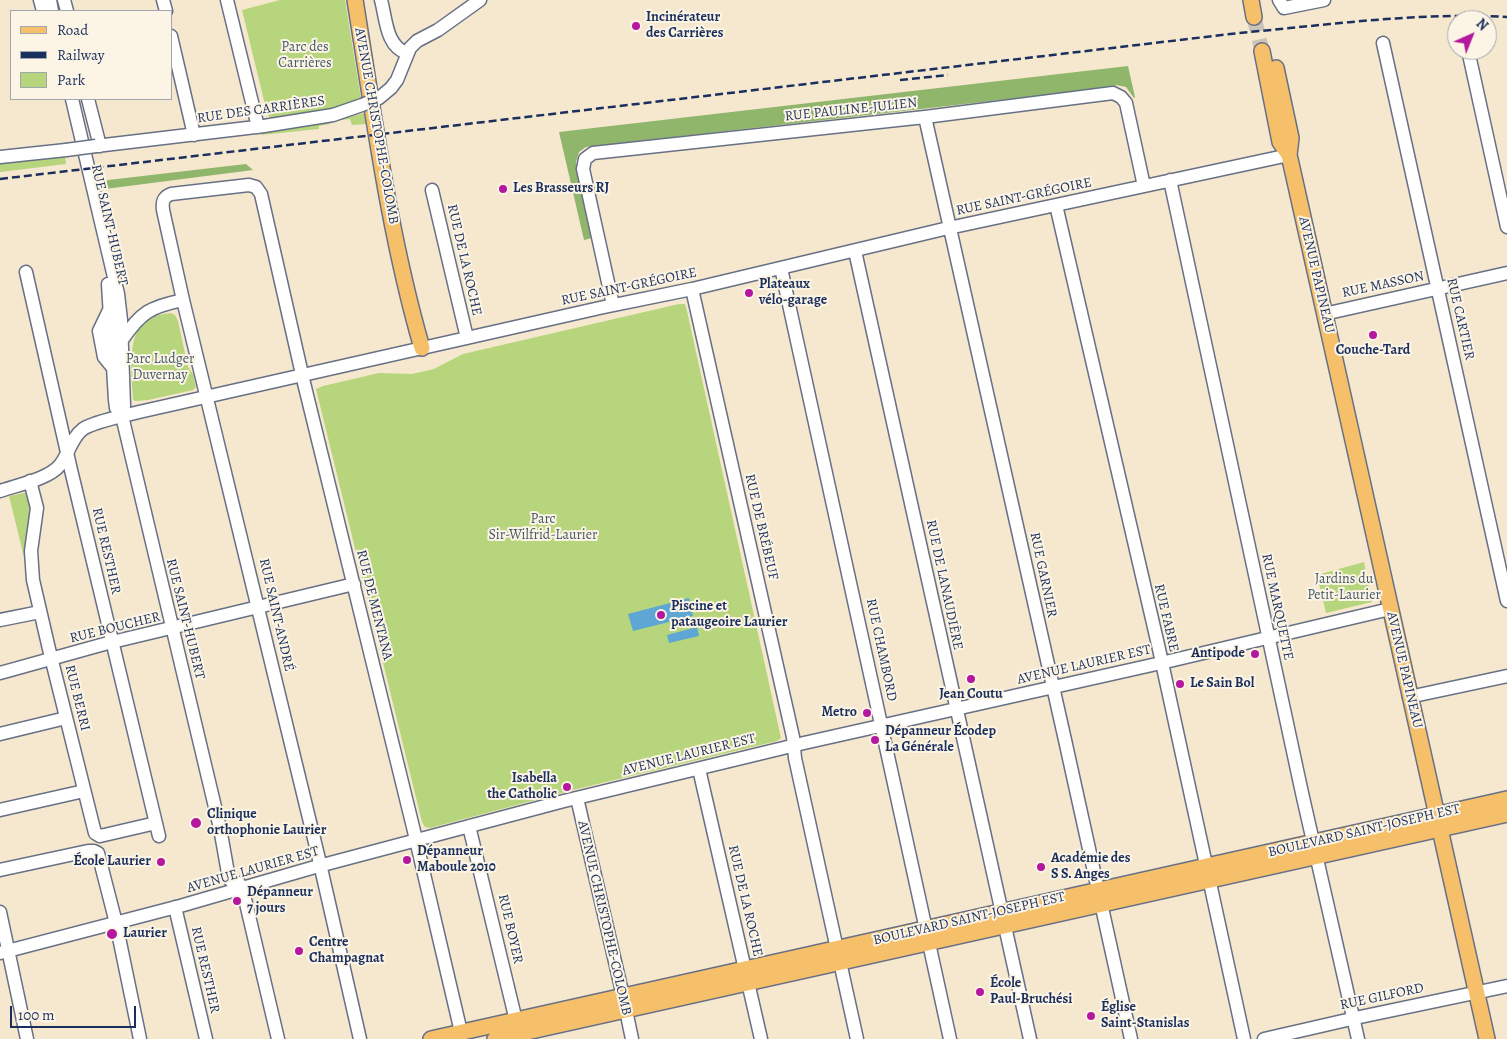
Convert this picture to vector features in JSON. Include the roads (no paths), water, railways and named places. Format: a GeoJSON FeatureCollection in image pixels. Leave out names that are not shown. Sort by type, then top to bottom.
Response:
{"type":"FeatureCollection","features":[{"type":"Feature","properties":{"kind":"main road","name":"AVENUE CHRISTOPHE-COLOMB"},"geometry":{"type":"LineString","coordinates":[[355,0],[383,180],[422,348]]}},
{"type":"Feature","properties":{"kind":"main road","name":"AVENUE CHRISTOPHE-COLOMB"},"geometry":{"type":"LineString","coordinates":[[364,0],[393,180],[399,251]]}},
{"type":"Feature","properties":{"kind":"main road"},"geometry":{"type":"LineString","coordinates":[[1250,0],[1259,16],[1261,0]]}},
{"type":"Feature","properties":{"kind":"main road","name":"AVENUE PAPINEAU"},"geometry":{"type":"LineString","coordinates":[[1267,50],[1292,138],[1289,155],[1487,1039]]}},
{"type":"Feature","properties":{"kind":"main road","name":"BOULEVARD SAINT-JOSEPH EST"},"geometry":{"type":"LineString","coordinates":[[495,1039],[518,1031],[624,1003],[1208,874],[1438,821],[1507,799]]}},
{"type":"Feature","properties":{"kind":"main road","name":"BOULEVARD SAINT-JOSEPH EST"},"geometry":{"type":"LineString","coordinates":[[1438,821],[1507,814]]}},
{"type":"Feature","properties":{"kind":"main road","name":"BOULEVARD SAINT-JOSEPH EST"},"geometry":{"type":"LineString","coordinates":[[431,1039],[460,1032],[518,1031]]}},
{"type":"Feature","properties":{"kind":"street"},"geometry":{"type":"LineString","coordinates":[[227,0],[258,127]]}},
{"type":"Feature","properties":{"kind":"street","name":"AVENUE CHRISTOPHE-COLOMB"},"geometry":{"type":"LineString","coordinates":[[381,0],[392,43],[396,49],[407,53]]}},
{"type":"Feature","properties":{"kind":"street","name":"RUE DES CARRIÈRES"},"geometry":{"type":"LineString","coordinates":[[0,157],[258,127],[333,115],[382,96],[391,88],[400,73],[410,48],[480,0]]}},
{"type":"Feature","properties":{"kind":"street"},"geometry":{"type":"LineString","coordinates":[[1281,4],[1324,0]]}},
{"type":"Feature","properties":{"kind":"street"},"geometry":{"type":"LineString","coordinates":[[172,40],[194,135]]}},
{"type":"Feature","properties":{"kind":"street","name":"RUE CARTIER"},"geometry":{"type":"LineString","coordinates":[[1383,43],[1507,601]]}},
{"type":"Feature","properties":{"kind":"street"},"geometry":{"type":"LineString","coordinates":[[1470,60],[1507,227]]}},
{"type":"Feature","properties":{"kind":"street","name":"RUE PAULINE-JULIEN"},"geometry":{"type":"LineString","coordinates":[[613,305],[583,169],[585,159],[593,153],[925,117],[1113,93],[1121,96],[1126,103],[1144,186]]}},
{"type":"Feature","properties":{"kind":"street","name":"RUE SAINT-HUBERT"},"geometry":{"type":"LineString","coordinates":[[65,100],[109,287],[110,308],[99,330],[104,357],[113,368],[116,408],[122,416],[220,828],[245,899],[278,1039]]}},
{"type":"Feature","properties":{"kind":"street","name":"RUE SAINT-HUBERT"},"geometry":{"type":"LineString","coordinates":[[72,100],[118,294],[122,340],[124,406],[122,416]]}},
{"type":"Feature","properties":{"kind":"street","name":"RUE SAINT-HUBERT"},"geometry":{"type":"LineString","coordinates":[[88,100],[98,146]]}},
{"type":"Feature","properties":{"kind":"street","name":"RUE GARNIER"},"geometry":{"type":"LineString","coordinates":[[925,117],[1100,897],[1130,1039]]}},
{"type":"Feature","properties":{"kind":"street","name":"RUE SAINT-GRÉGOIRE"},"geometry":{"type":"LineString","coordinates":[[0,491],[50,474],[57,469],[75,438],[84,429],[122,416],[302,374],[692,289],[951,228],[1289,155]]}},
{"type":"Feature","properties":{"kind":"street","name":"RUE MARQUETTE"},"geometry":{"type":"LineString","coordinates":[[1170,180],[1268,637],[1358,1039]]}},
{"type":"Feature","properties":{"kind":"street","name":"RUE DE MENTANA"},"geometry":{"type":"LineString","coordinates":[[165,198],[171,194],[247,185],[256,187],[261,197],[302,374],[416,840],[460,1032]]}},
{"type":"Feature","properties":{"kind":"street","name":"RUE DE LA ROCHE"},"geometry":{"type":"LineString","coordinates":[[432,190],[467,338]]}},
{"type":"Feature","properties":{"kind":"street","name":"RUE SAINT-ANDRÉ"},"geometry":{"type":"LineString","coordinates":[[165,198],[162,203],[163,210],[183,300],[360,1039]]}},
{"type":"Feature","properties":{"kind":"street","name":"RUE FABRE"},"geometry":{"type":"LineString","coordinates":[[1056,205],[1161,663],[1244,1039]]}},
{"type":"Feature","properties":{"kind":"street","name":"RUE DE LANAUDIÈRE"},"geometry":{"type":"LineString","coordinates":[[855,251],[1028,1033]]}},
{"type":"Feature","properties":{"kind":"street","name":"RUE CHAMBORD"},"geometry":{"type":"LineString","coordinates":[[781,268],[950,1039]]}},
{"type":"Feature","properties":{"kind":"street","name":"RUE RESTHER"},"geometry":{"type":"LineString","coordinates":[[26,272],[157,829],[100,836],[95,833]]}},
{"type":"Feature","properties":{"kind":"street","name":"RUE MASSON"},"geometry":{"type":"LineString","coordinates":[[1324,314],[1507,274]]}},
{"type":"Feature","properties":{"kind":"street","name":"RUE DE BRÉBEUF"},"geometry":{"type":"LineString","coordinates":[[692,289],[857,1039]]}},
{"type":"Feature","properties":{"kind":"street"},"geometry":{"type":"LineString","coordinates":[[122,340],[137,319],[147,312],[159,306],[183,300]]}},
{"type":"Feature","properties":{"kind":"street","name":"RUE BERRI"},"geometry":{"type":"LineString","coordinates":[[30,481],[37,508],[32,537],[32,563],[40,612],[95,833]]}},
{"type":"Feature","properties":{"kind":"street","name":"RUE BOUCHER"},"geometry":{"type":"LineString","coordinates":[[0,673],[112,642],[354,584]]}},
{"type":"Feature","properties":{"kind":"street","name":"AVENUE LAURIER EST"},"geometry":{"type":"LineString","coordinates":[[4,952],[577,798],[793,745],[1161,663],[1390,609]]}},
{"type":"Feature","properties":{"kind":"street"},"geometry":{"type":"LineString","coordinates":[[0,620],[40,612]]}},
{"type":"Feature","properties":{"kind":"street"},"geometry":{"type":"LineString","coordinates":[[1410,698],[1507,676]]}},
{"type":"Feature","properties":{"kind":"street"},"geometry":{"type":"LineString","coordinates":[[0,734],[66,718]]}},
{"type":"Feature","properties":{"kind":"street","name":"RUE DE LA ROCHE"},"geometry":{"type":"LineString","coordinates":[[699,769],[761,1039]]}},
{"type":"Feature","properties":{"kind":"street"},"geometry":{"type":"LineString","coordinates":[[0,810],[84,791]]}},
{"type":"Feature","properties":{"kind":"street","name":"AVENUE CHRISTOPHE-COLOMB"},"geometry":{"type":"LineString","coordinates":[[577,798],[632,1039]]}},
{"type":"Feature","properties":{"kind":"street","name":"RUE BOYER"},"geometry":{"type":"LineString","coordinates":[[469,826],[518,1031]]}},
{"type":"Feature","properties":{"kind":"street"},"geometry":{"type":"LineString","coordinates":[[0,870],[88,851],[96,852],[99,856],[116,923],[140,1039]]}},
{"type":"Feature","properties":{"kind":"street","name":"RUE RESTHER"},"geometry":{"type":"LineString","coordinates":[[175,907],[206,1039]]}},
{"type":"Feature","properties":{"kind":"street"},"geometry":{"type":"LineString","coordinates":[[0,912],[4,952],[27,1039]]}},
{"type":"Feature","properties":{"kind":"street","name":"RUE GILFORD"},"geometry":{"type":"LineString","coordinates":[[1264,1039],[1353,1018],[1507,986]]}},
{"type":"Feature","properties":{"kind":"water","name":"Piscine et pataugeoire Laurier"},"geometry":{"type":"Polygon","coordinates":[[[689,598],[693,616],[633,631],[628,614],[689,598]]]}},
{"type":"Feature","properties":{"kind":"water"},"geometry":{"type":"Polygon","coordinates":[[[697,627],[699,636],[669,643],[667,635],[697,627]]]}},
{"type":"Feature","properties":{"kind":"tunnel"},"geometry":{"type":"LineString","coordinates":[[1254,17],[1262,51]]}},
{"type":"Feature","properties":{"kind":"railway"},"geometry":{"type":"LineString","coordinates":[[0,179],[1239,33],[1406,18],[1440,16],[1507,17]]}},
{"type":"Feature","properties":{"kind":"railway"},"geometry":{"type":"LineString","coordinates":[[900,80],[948,75]]}},
{"type":"Feature","properties":{"kind":"place","name":"Incinérateur des Carrières"},"geometry":{"type":"Point","coordinates":[636,26]}},
{"type":"Feature","properties":{"kind":"place","name":"Les Brasseurs RJ"},"geometry":{"type":"Point","coordinates":[503,189]}},
{"type":"Feature","properties":{"kind":"place","name":"Plateaux vélo-garage"},"geometry":{"type":"Point","coordinates":[749,293]}},
{"type":"Feature","properties":{"kind":"place","name":"Couche-Tard"},"geometry":{"type":"Point","coordinates":[1373,335]}},
{"type":"Feature","properties":{"kind":"place","name":"Piscine et pataugeoire Laurier"},"geometry":{"type":"Point","coordinates":[661,615]}},
{"type":"Feature","properties":{"kind":"place","name":"Antipode"},"geometry":{"type":"Point","coordinates":[1255,654]}},
{"type":"Feature","properties":{"kind":"place","name":"Jean Coutu"},"geometry":{"type":"Point","coordinates":[971,679]}},
{"type":"Feature","properties":{"kind":"place","name":"Le Sain Bol"},"geometry":{"type":"Point","coordinates":[1180,684]}},
{"type":"Feature","properties":{"kind":"place","name":"Metro"},"geometry":{"type":"Point","coordinates":[867,713]}},
{"type":"Feature","properties":{"kind":"place","name":"Dépanneur Écodep La Générale"},"geometry":{"type":"Point","coordinates":[875,740]}},
{"type":"Feature","properties":{"kind":"place","name":"Isabella the Catholic"},"geometry":{"type":"Point","coordinates":[567,787]}},
{"type":"Feature","properties":{"kind":"place","name":"Clinique orthophonie Laurier"},"geometry":{"type":"Point","coordinates":[196,823]}},
{"type":"Feature","properties":{"kind":"place","name":"Dépanneur Maboule 2010"},"geometry":{"type":"Point","coordinates":[407,860]}},
{"type":"Feature","properties":{"kind":"place","name":"École Laurier"},"geometry":{"type":"Point","coordinates":[161,862]}},
{"type":"Feature","properties":{"kind":"place","name":"Académie des S S. Anges"},"geometry":{"type":"Point","coordinates":[1041,867]}},
{"type":"Feature","properties":{"kind":"place","name":"Dépanneur 7 jours"},"geometry":{"type":"Point","coordinates":[237,901]}},
{"type":"Feature","properties":{"kind":"place","name":"Laurier"},"geometry":{"type":"Point","coordinates":[112,934]}},
{"type":"Feature","properties":{"kind":"place","name":"Centre Champagnat"},"geometry":{"type":"Point","coordinates":[299,951]}},
{"type":"Feature","properties":{"kind":"place","name":"École Paul-Bruchési"},"geometry":{"type":"Point","coordinates":[980,992]}},
{"type":"Feature","properties":{"kind":"place","name":"Église Saint-Stanislas"},"geometry":{"type":"Point","coordinates":[1091,1016]}},
{"type":"Feature","properties":{"kind":"park label","name":"Parc des Carrières"},"geometry":{"type":"Point","coordinates":[305,56]}},
{"type":"Feature","properties":{"kind":"park label","name":"Parc Ludger Duvernay"},"geometry":{"type":"Point","coordinates":[160,368]}},
{"type":"Feature","properties":{"kind":"park label","name":"Parc Sir-Wilfrid-Laurier"},"geometry":{"type":"Point","coordinates":[543,528]}},
{"type":"Feature","properties":{"kind":"park label","name":"Jardins du Petit-Laurier"},"geometry":{"type":"Point","coordinates":[1344,588]}}]}
